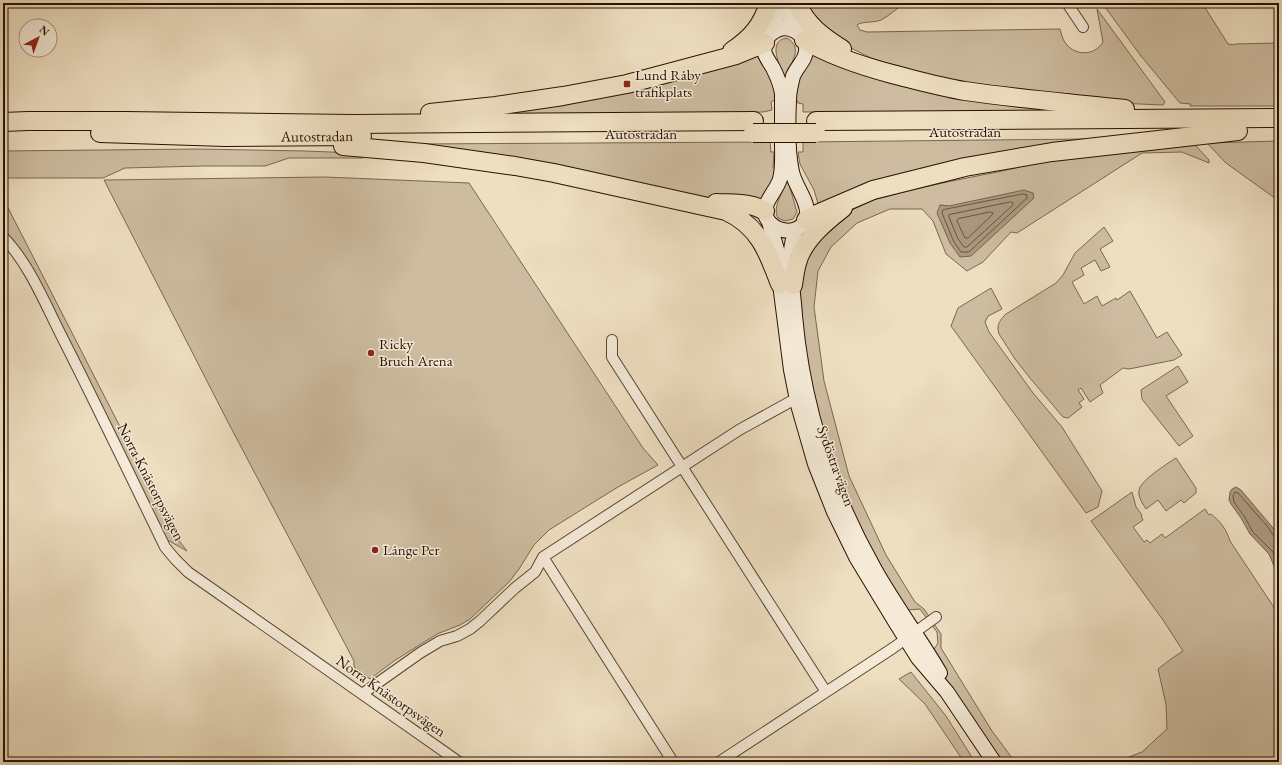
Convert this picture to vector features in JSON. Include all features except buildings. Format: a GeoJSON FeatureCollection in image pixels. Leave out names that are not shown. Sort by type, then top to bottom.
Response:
{"type":"FeatureCollection","features":[{"type":"Feature","properties":{"kind":"highway"},"geometry":{"type":"LineString","coordinates":[[716,60],[741,44],[754,32],[763,19],[769,3]]}},
{"type":"Feature","properties":{"kind":"highway"},"geometry":{"type":"LineString","coordinates":[[797,3],[807,22],[822,36],[861,60],[885,72]]}},
{"type":"Feature","properties":{"kind":"highway"},"geometry":{"type":"LineString","coordinates":[[801,36],[816,47],[885,72],[970,92],[1199,118]]}},
{"type":"Feature","properties":{"kind":"highway"},"geometry":{"type":"LineString","coordinates":[[353,124],[430,113],[496,106],[563,96],[627,84],[746,52],[768,38]]}},
{"type":"Feature","properties":{"kind":"highway","name":"Autostradan"},"geometry":{"type":"LineString","coordinates":[[816,127],[1199,118],[1279,118]]}},
{"type":"Feature","properties":{"kind":"highway","name":"Autostradan"},"geometry":{"type":"LineString","coordinates":[[3,122],[118,121],[1279,130]]}},
{"type":"Feature","properties":{"kind":"highway","name":"Autostradan"},"geometry":{"type":"LineString","coordinates":[[3,134],[114,134],[225,138],[753,127]]}},
{"type":"Feature","properties":{"kind":"highway"},"geometry":{"type":"LineString","coordinates":[[801,224],[817,214],[856,197],[894,184],[964,167],[1021,156],[1238,130]]}},
{"type":"Feature","properties":{"kind":"highway"},"geometry":{"type":"LineString","coordinates":[[225,138],[378,149],[473,160],[554,173],[726,210],[748,225],[760,239],[787,284]]}},
{"type":"Feature","properties":{"kind":"highway"},"geometry":{"type":"LineString","coordinates":[[787,284],[806,245],[821,227],[856,197]]}},
{"type":"Feature","properties":{"kind":"highway"},"geometry":{"type":"LineString","coordinates":[[694,203],[747,204],[756,206],[767,216]]}},
{"type":"Feature","properties":{"kind":"main road"},"geometry":{"type":"LineString","coordinates":[[777,3],[777,16],[768,38],[765,54],[773,68],[781,89],[782,164],[778,184],[768,201],[767,216],[774,227],[789,231],[801,224],[807,208],[792,174],[789,144],[790,86],[794,74],[806,53],[806,44],[790,19],[786,3]]}},
{"type":"Feature","properties":{"kind":"main road"},"geometry":{"type":"LineString","coordinates":[[768,38],[778,30],[784,28],[791,29],[801,36]]}},
{"type":"Feature","properties":{"kind":"main road","name":"Sydöstra vägen"},"geometry":{"type":"LineString","coordinates":[[767,216],[787,284],[797,334],[801,368],[808,404],[825,460],[838,494],[860,543],[889,593],[910,635],[918,658],[947,692],[994,762]]}},
{"type":"Feature","properties":{"kind":"main road","name":"Sydöstra vägen"},"geometry":{"type":"LineString","coordinates":[[801,224],[790,251],[787,284],[791,370],[796,398],[815,464],[834,512],[856,557],[910,635]]}},
{"type":"Feature","properties":{"kind":"street"},"geometry":{"type":"LineString","coordinates":[[1067,3],[1083,27]]}},
{"type":"Feature","properties":{"kind":"street","name":"Norra Knästorpsvägen"},"geometry":{"type":"LineString","coordinates":[[3,236],[31,276],[88,388],[165,547],[170,553],[188,572],[459,762]]}},
{"type":"Feature","properties":{"kind":"street"},"geometry":{"type":"LineString","coordinates":[[612,340],[612,357],[826,692]]}},
{"type":"Feature","properties":{"kind":"street"},"geometry":{"type":"LineString","coordinates":[[362,694],[420,653],[440,641],[457,636],[470,629],[535,572],[543,557],[740,430],[796,398]]}},
{"type":"Feature","properties":{"kind":"street"},"geometry":{"type":"LineString","coordinates":[[543,557],[673,762]]}},
{"type":"Feature","properties":{"kind":"street"},"geometry":{"type":"LineString","coordinates":[[719,762],[826,692],[936,617]]}},
{"type":"Feature","properties":{"kind":"shaded area"},"geometry":{"type":"Polygon","coordinates":[[[802,3],[905,3],[881,20],[857,25],[860,30],[867,32],[1060,29],[1063,40],[1068,46],[1073,50],[1084,53],[1094,50],[1103,42],[1097,9],[1165,102],[1163,105],[1116,103],[980,88],[904,68],[871,58],[841,43],[817,25],[802,3]]]}},
{"type":"Feature","properties":{"kind":"shaded area"},"geometry":{"type":"Polygon","coordinates":[[[1102,3],[1202,3],[1228,44],[1279,43],[1279,106],[1190,106],[1191,104],[1180,103],[1141,56],[1102,3]]]}},
{"type":"Feature","properties":{"kind":"shaded area"},"geometry":{"type":"Polygon","coordinates":[[[787,38],[795,47],[795,52],[786,79],[784,79],[776,55],[776,49],[777,44],[781,40],[787,38]]]}},
{"type":"Feature","properties":{"kind":"shaded area"},"geometry":{"type":"Polygon","coordinates":[[[811,51],[1080,112],[803,112],[803,104],[798,103],[793,92],[811,51]]]}},
{"type":"Feature","properties":{"kind":"shaded area"},"geometry":{"type":"Polygon","coordinates":[[[758,52],[767,69],[778,98],[771,102],[772,110],[763,112],[609,115],[469,114],[573,100],[681,79],[751,56],[758,52]]]}},
{"type":"Feature","properties":{"kind":"shaded area"},"geometry":{"type":"Polygon","coordinates":[[[1085,139],[1085,142],[819,207],[814,190],[800,164],[798,152],[803,152],[803,142],[1085,139]]]}},
{"type":"Feature","properties":{"kind":"shaded area"},"geometry":{"type":"Polygon","coordinates":[[[1279,141],[1279,201],[1226,163],[1207,143],[1279,141]]]}},
{"type":"Feature","properties":{"kind":"shaded area"},"geometry":{"type":"Polygon","coordinates":[[[770,142],[771,152],[774,152],[773,167],[777,173],[762,203],[713,199],[414,144],[770,142]]]}},
{"type":"Feature","properties":{"kind":"shaded area"},"geometry":{"type":"Polygon","coordinates":[[[1195,143],[1209,160],[1209,163],[1182,152],[1142,153],[1017,233],[1011,232],[983,262],[967,271],[946,254],[933,221],[922,209],[890,209],[857,223],[831,247],[818,271],[814,307],[824,381],[849,476],[886,555],[915,602],[924,609],[941,634],[941,648],[992,731],[1015,762],[1000,762],[947,682],[931,654],[938,643],[937,632],[920,609],[907,610],[898,600],[841,491],[811,390],[798,296],[807,251],[841,216],[873,200],[911,190],[1053,159],[1195,143]],[[940,205],[960,257],[948,206],[940,205]]]}},
{"type":"Feature","properties":{"kind":"shaded area"},"geometry":{"type":"Polygon","coordinates":[[[199,149],[382,154],[362,158],[289,158],[265,166],[125,168],[103,178],[3,178],[3,151],[199,149]]]}},
{"type":"Feature","properties":{"kind":"shaded area"},"geometry":{"type":"Polygon","coordinates":[[[325,177],[469,183],[643,448],[658,465],[618,487],[549,530],[534,545],[509,582],[470,619],[460,625],[437,634],[394,661],[370,679],[354,667],[354,661],[230,426],[104,180],[325,177]]]}},
{"type":"Feature","properties":{"kind":"shaded area"},"geometry":{"type":"Polygon","coordinates":[[[786,181],[788,181],[797,212],[793,219],[785,221],[778,218],[776,209],[786,181]]]}},
{"type":"Feature","properties":{"kind":"shaded area"},"geometry":{"type":"Polygon","coordinates":[[[3,198],[177,538],[187,551],[164,538],[46,297],[3,233],[3,198]]]}},
{"type":"Feature","properties":{"kind":"shaded area"},"geometry":{"type":"Polygon","coordinates":[[[1104,227],[1113,241],[1100,249],[1110,267],[1101,271],[1095,260],[1081,268],[1084,275],[1072,282],[1084,304],[1097,296],[1102,306],[1116,298],[1117,300],[1130,291],[1157,338],[1167,332],[1182,355],[1174,360],[1129,369],[1123,368],[1100,385],[1103,393],[1090,402],[1081,388],[1078,390],[1084,399],[1079,403],[1082,407],[1068,418],[1063,417],[1015,359],[999,334],[998,325],[1006,314],[1056,283],[1063,275],[1075,253],[1104,227]]]}},
{"type":"Feature","properties":{"kind":"shaded area"},"geometry":{"type":"Polygon","coordinates":[[[991,288],[1002,309],[988,316],[985,322],[989,332],[1033,393],[1062,427],[1102,491],[1098,507],[1086,513],[951,326],[958,308],[991,288]]]}},
{"type":"Feature","properties":{"kind":"shaded area"},"geometry":{"type":"Polygon","coordinates":[[[1178,366],[1188,382],[1166,396],[1193,436],[1179,446],[1142,399],[1141,390],[1178,366]]]}},
{"type":"Feature","properties":{"kind":"shaded area"},"geometry":{"type":"Polygon","coordinates":[[[1176,458],[1196,488],[1196,493],[1184,503],[1181,500],[1166,511],[1158,500],[1146,509],[1139,496],[1140,487],[1154,473],[1176,458]]]}},
{"type":"Feature","properties":{"kind":"shaded area"},"geometry":{"type":"Polygon","coordinates":[[[1132,492],[1136,507],[1142,515],[1143,520],[1133,527],[1144,542],[1147,540],[1150,543],[1162,534],[1165,538],[1205,509],[1209,515],[1211,514],[1223,526],[1230,541],[1279,615],[1279,762],[1116,762],[1142,752],[1167,729],[1166,704],[1158,669],[1183,651],[1163,620],[1091,521],[1132,492]]]}},
{"type":"Feature","properties":{"kind":"shaded area"},"geometry":{"type":"Polygon","coordinates":[[[911,672],[946,716],[975,762],[964,762],[925,704],[899,679],[911,672]]]}},
{"type":"Feature","properties":{"kind":"water"},"geometry":{"type":"Polygon","coordinates":[[[1024,190],[1033,193],[1034,198],[971,256],[960,257],[950,243],[937,213],[940,205],[949,206],[1024,190]]]}},
{"type":"Feature","properties":{"kind":"water"},"geometry":{"type":"Polygon","coordinates":[[[1236,487],[1241,490],[1279,535],[1279,578],[1269,554],[1250,534],[1229,500],[1230,492],[1236,487]]]}},
{"type":"Feature","properties":{"kind":"place","name":"Lund Råby trafikplats"},"geometry":{"type":"Point","coordinates":[627,84]}},
{"type":"Feature","properties":{"kind":"place","name":"Ricky Bruch Arena"},"geometry":{"type":"Point","coordinates":[371,353]}},
{"type":"Feature","properties":{"kind":"place","name":"Långe Per"},"geometry":{"type":"Point","coordinates":[375,550]}}]}
